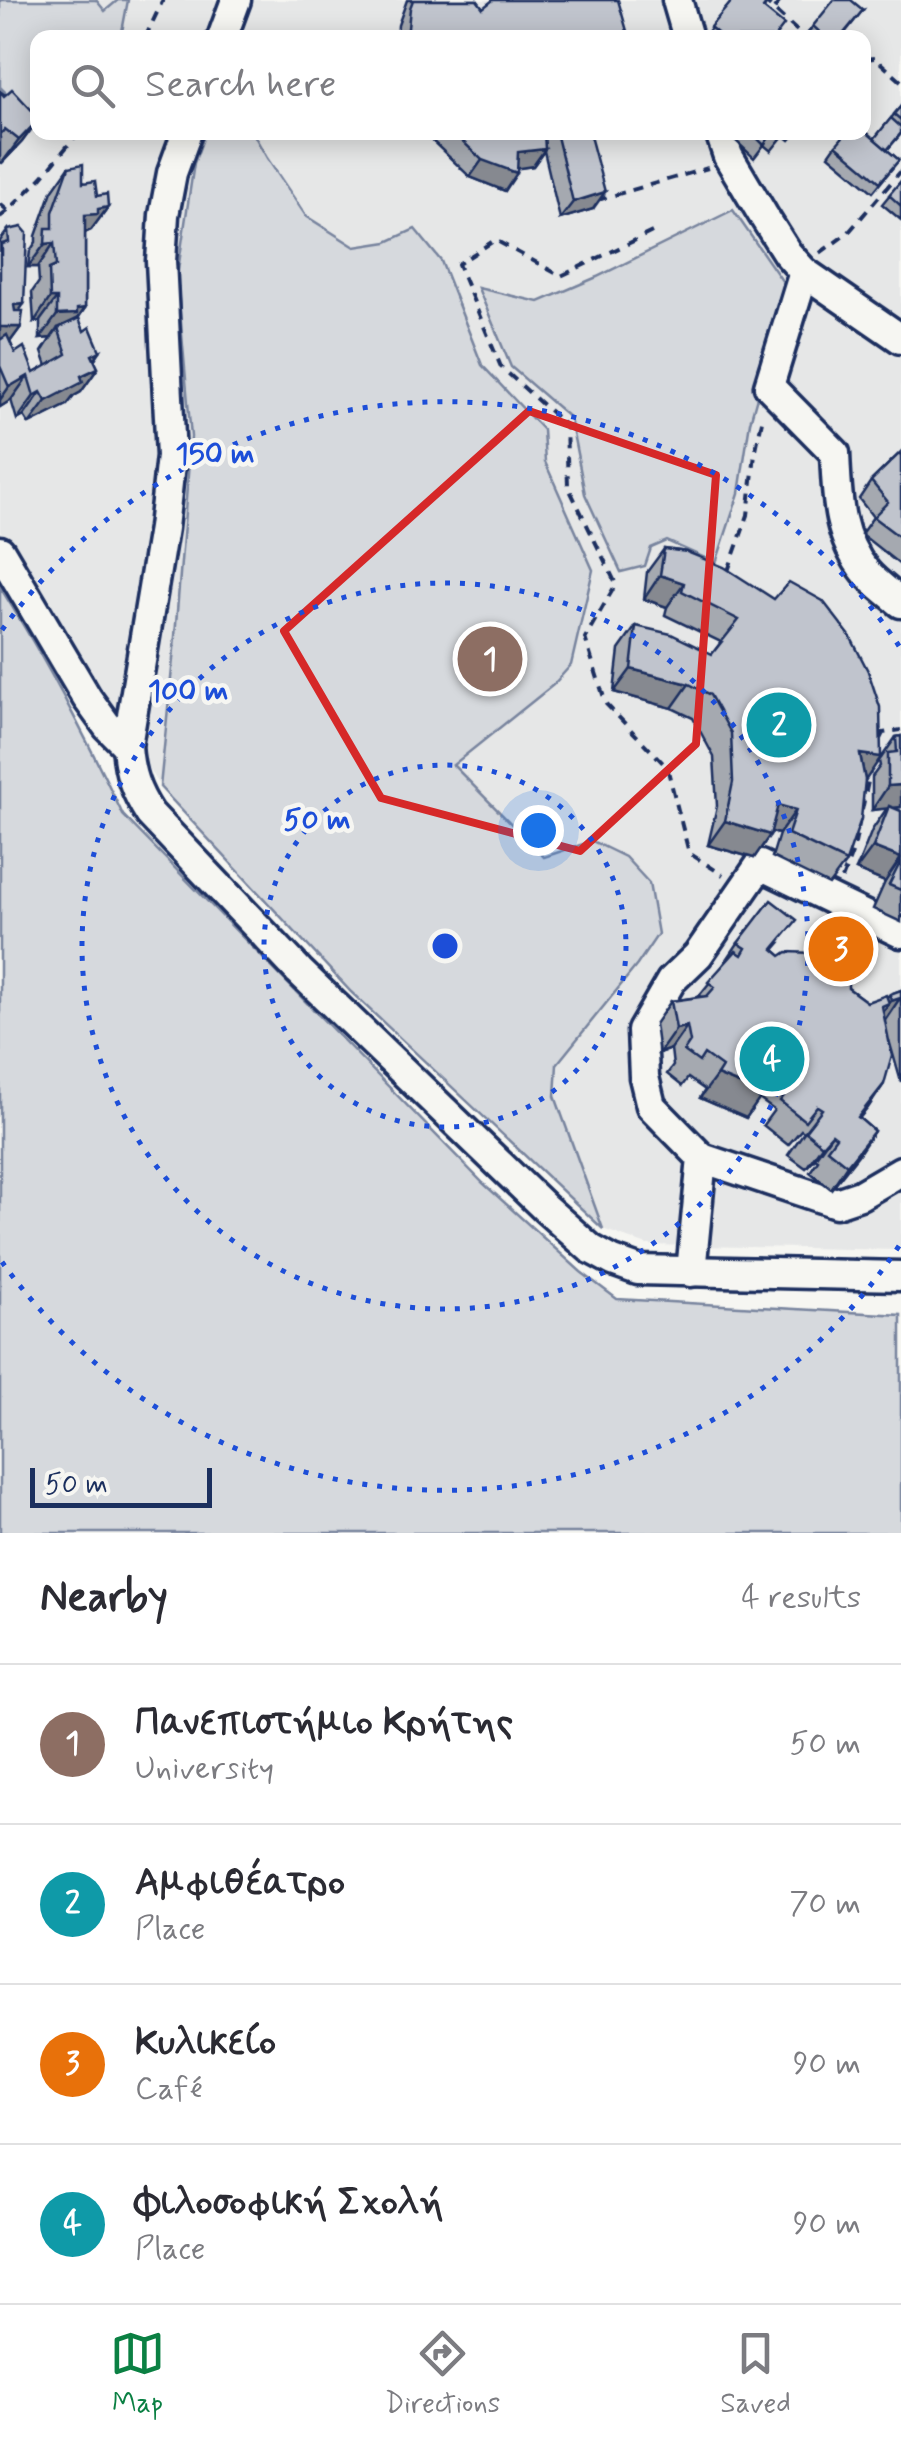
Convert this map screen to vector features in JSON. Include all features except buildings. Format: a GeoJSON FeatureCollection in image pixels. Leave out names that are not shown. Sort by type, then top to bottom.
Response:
{"type":"FeatureCollection","features":[{"type":"Feature","properties":{"kind":"street"},"geometry":{"type":"LineString","coordinates":[[212,0],[220,30]]}},
{"type":"Feature","properties":{"kind":"street"},"geometry":{"type":"LineString","coordinates":[[225,30],[236,0]]}},
{"type":"Feature","properties":{"kind":"street"},"geometry":{"type":"LineString","coordinates":[[677,0],[686,30]]}},
{"type":"Feature","properties":{"kind":"street"},"geometry":{"type":"LineString","coordinates":[[184,140],[164,214],[161,261],[172,456],[164,528],[127,746],[130,777],[138,796],[150,814],[298,970],[591,1249],[612,1262],[638,1270],[901,1276]]}},
{"type":"Feature","properties":{"kind":"street"},"geometry":{"type":"LineString","coordinates":[[723,140],[787,253],[810,264],[899,338]]}},
{"type":"Feature","properties":{"kind":"street"},"geometry":{"type":"LineString","coordinates":[[810,264],[769,386],[834,453],[838,512],[845,540],[866,573],[901,603]]}},
{"type":"Feature","properties":{"kind":"street"},"geometry":{"type":"LineString","coordinates":[[0,550],[87,698],[127,746]]}},
{"type":"Feature","properties":{"kind":"street"},"geometry":{"type":"LineString","coordinates":[[901,933],[760,865],[698,955],[671,981],[642,1031],[644,1077],[651,1106],[702,1158],[836,1203],[901,1171]]}},
{"type":"Feature","properties":{"kind":"street"},"geometry":{"type":"LineString","coordinates":[[691,1272],[702,1158]]}},
{"type":"Feature","properties":{"kind":"street"},"geometry":{"type":"LineString","coordinates":[[860,1194],[901,1191]]}},
{"type":"Feature","properties":{"kind":"path"},"geometry":{"type":"LineString","coordinates":[[149,30],[164,0]]}},
{"type":"Feature","properties":{"kind":"path"},"geometry":{"type":"LineString","coordinates":[[764,0],[797,30]]}},
{"type":"Feature","properties":{"kind":"path"},"geometry":{"type":"LineString","coordinates":[[774,8],[780,0]]}},
{"type":"Feature","properties":{"kind":"path"},"geometry":{"type":"LineString","coordinates":[[871,58],[901,81]]}},
{"type":"Feature","properties":{"kind":"path"},"geometry":{"type":"LineString","coordinates":[[0,217],[42,177],[72,140]]}},
{"type":"Feature","properties":{"kind":"path"},"geometry":{"type":"LineString","coordinates":[[596,183],[601,199],[732,161]]}},
{"type":"Feature","properties":{"kind":"path"},"geometry":{"type":"LineString","coordinates":[[810,264],[848,233],[901,171]]}},
{"type":"Feature","properties":{"kind":"path"},"geometry":{"type":"LineString","coordinates":[[0,204],[8,211]]}},
{"type":"Feature","properties":{"kind":"path"},"geometry":{"type":"LineString","coordinates":[[652,232],[561,276],[496,240],[458,264],[501,367],[566,426],[568,486],[616,584],[586,638],[606,704],[667,766],[689,853],[744,889]]}},
{"type":"Feature","properties":{"kind":"path"},"geometry":{"type":"LineString","coordinates":[[726,576],[748,516],[769,386]]}},
{"type":"Feature","properties":{"kind":"path"},"geometry":{"type":"LineString","coordinates":[[878,744],[883,734],[901,730]]}},
{"type":"Feature","properties":{"kind":"path"},"geometry":{"type":"LineString","coordinates":[[834,901],[854,848],[870,768]]}},
{"type":"Feature","properties":{"kind":"highlighted area"},"geometry":{"type":"Polygon","coordinates":[[[529,411],[716,475],[696,744],[580,851],[381,798],[284,631],[529,411]]]}},
{"type":"Feature","properties":{"kind":"shaded area"},"geometry":{"type":"Polygon","coordinates":[[[0,0],[901,0],[901,1250],[647,1245],[603,1229],[351,992],[160,787],[0,531],[0,0]]]}},
{"type":"Feature","properties":{"kind":"shaded area"},"geometry":{"type":"Polygon","coordinates":[[[0,0],[96,0],[105,11],[118,0],[128,0],[122,30],[30,30],[30,116],[0,87],[0,0]]]}},
{"type":"Feature","properties":{"kind":"shaded area"},"geometry":{"type":"Polygon","coordinates":[[[202,140],[257,140],[306,216],[355,247],[387,242],[415,229],[441,261],[482,365],[543,430],[545,462],[593,570],[571,665],[553,685],[453,765],[544,857],[592,841],[625,857],[649,883],[658,934],[557,1064],[555,1096],[603,1229],[351,992],[160,787],[191,437],[177,277],[194,163],[202,140]]]}},
{"type":"Feature","properties":{"kind":"shaded area"},"geometry":{"type":"Polygon","coordinates":[[[733,210],[787,288],[750,422],[739,493],[716,563],[667,541],[651,548],[645,566],[621,572],[585,494],[570,418],[511,367],[478,288],[539,302],[733,210]]]}},
{"type":"Feature","properties":{"kind":"shaded area"},"geometry":{"type":"Polygon","coordinates":[[[0,587],[65,699],[123,815],[483,1183],[581,1272],[617,1299],[901,1315],[901,1533],[0,1533],[0,587]]]}},
{"type":"Feature","properties":{"kind":"place","name":"Πανεπιστήμιο Κρήτης"},"geometry":{"type":"Point","coordinates":[490,659]}},
{"type":"Feature","properties":{"kind":"place","name":"Αμφιθέατρο"},"geometry":{"type":"Point","coordinates":[779,725]}},
{"type":"Feature","properties":{"kind":"place","name":"Κυλικείο"},"geometry":{"type":"Point","coordinates":[841,949]}},
{"type":"Feature","properties":{"kind":"place","name":"Φιλοσοφική Σχολή"},"geometry":{"type":"Point","coordinates":[772,1059]}}]}
